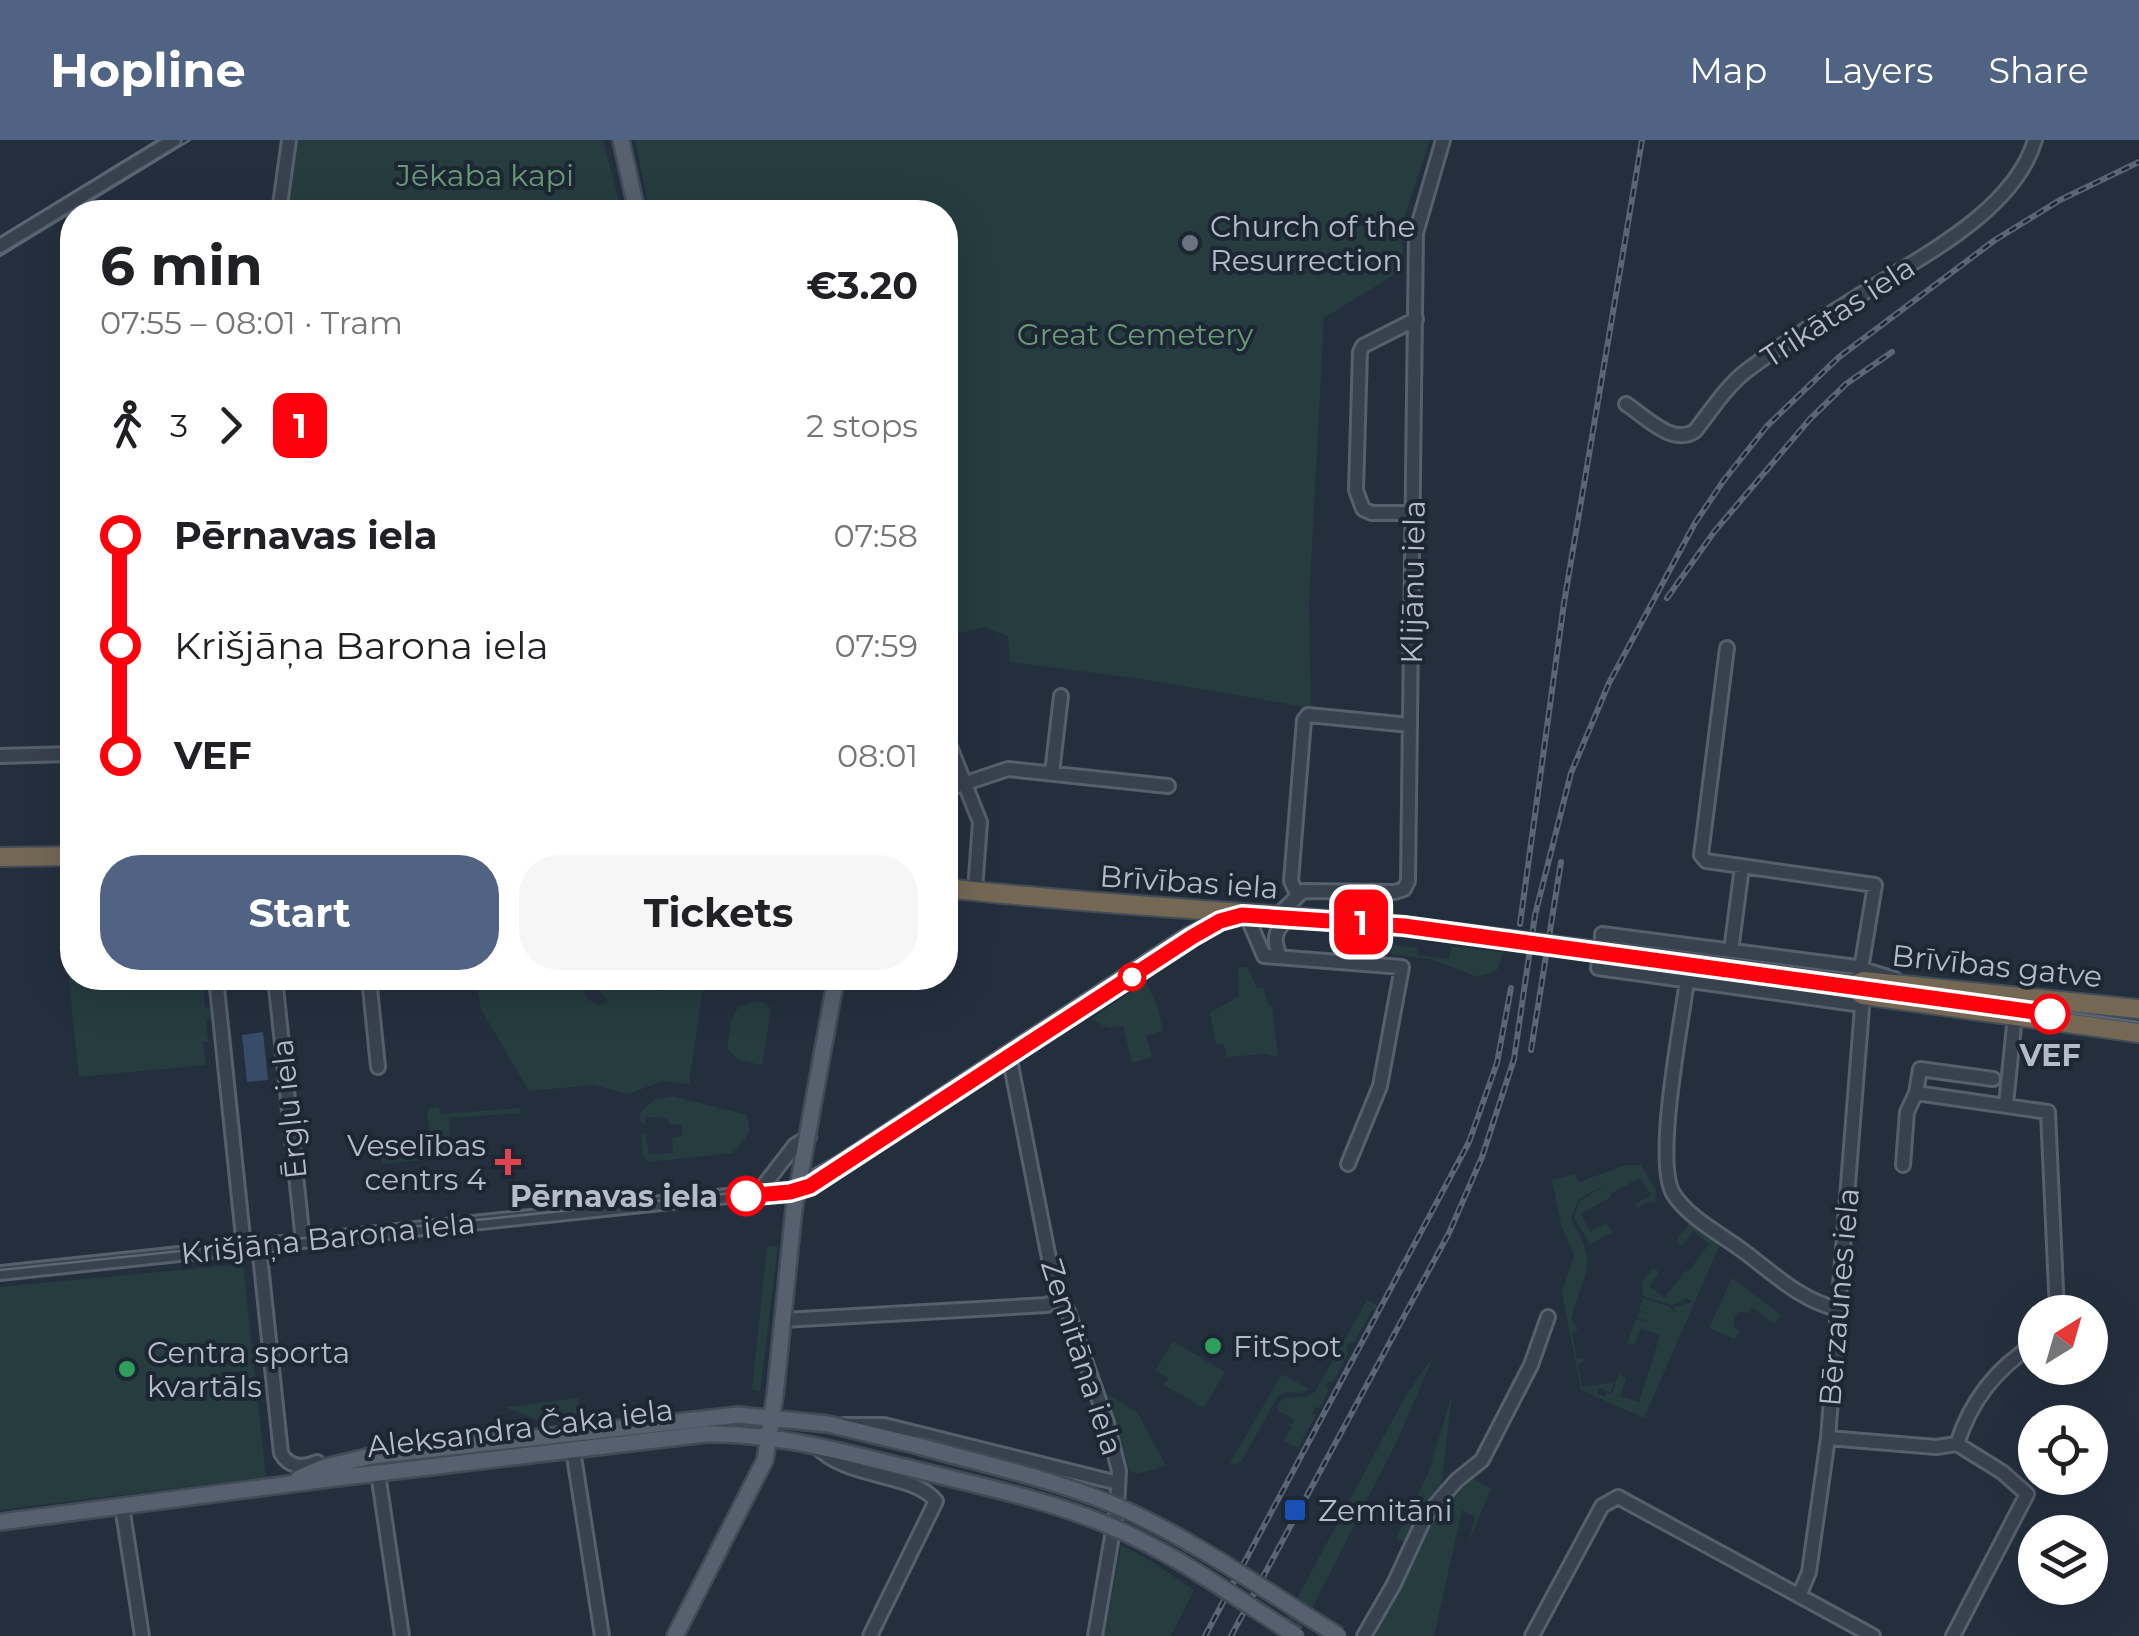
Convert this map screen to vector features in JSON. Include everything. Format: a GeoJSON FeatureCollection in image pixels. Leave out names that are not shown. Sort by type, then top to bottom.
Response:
{"type":"FeatureCollection","features":[{"type":"Feature","properties":{"kind":"highway"},"geometry":{"type":"LineString","coordinates":[[0,857],[60,856]]}},
{"type":"Feature","properties":{"kind":"highway","name":"Brīvības iela"},"geometry":{"type":"LineString","coordinates":[[958,889],[1404,924],[1602,951]]}},
{"type":"Feature","properties":{"kind":"highway","name":"Brīvības gatve"},"geometry":{"type":"LineString","coordinates":[[1602,951],[2139,1032]]}},
{"type":"Feature","properties":{"kind":"highway","name":"Brīvības gatve"},"geometry":{"type":"LineString","coordinates":[[1859,987],[1927,987],[2139,1009]]}},
{"type":"Feature","properties":{"kind":"main road"},"geometry":{"type":"LineString","coordinates":[[621,140],[634,200]]}},
{"type":"Feature","properties":{"kind":"main road"},"geometry":{"type":"LineString","coordinates":[[674,1636],[761,1471],[770,1436],[798,1187],[834,990]]}},
{"type":"Feature","properties":{"kind":"main road","name":"Aleksandra Čaka iela"},"geometry":{"type":"LineString","coordinates":[[276,1486],[321,1468],[370,1456],[677,1420],[686,1412],[722,1409],[738,1415],[772,1416]]}},
{"type":"Feature","properties":{"kind":"main road"},"geometry":{"type":"LineString","coordinates":[[772,1416],[839,1426],[1070,1488],[1170,1532],[1339,1636]]}},
{"type":"Feature","properties":{"kind":"main road","name":"Aleksandra Čaka iela"},"geometry":{"type":"LineString","coordinates":[[0,1522],[706,1434],[770,1436],[909,1468],[1070,1511],[1110,1526],[1173,1559],[1297,1636]]}},
{"type":"Feature","properties":{"kind":"street"},"geometry":{"type":"LineString","coordinates":[[76,200],[174,140]]}},
{"type":"Feature","properties":{"kind":"street"},"geometry":{"type":"LineString","coordinates":[[280,200],[288,140]]}},
{"type":"Feature","properties":{"kind":"street","name":"Klijānu iela"},"geometry":{"type":"LineString","coordinates":[[1297,894],[1395,892],[1404,889],[1408,881],[1416,234],[1444,140]]}},
{"type":"Feature","properties":{"kind":"street","name":"Trikātas iela"},"geometry":{"type":"LineString","coordinates":[[1626,404],[1676,437],[1695,431],[1741,375],[1854,298],[1948,242],[2029,162],[2035,140]]}},
{"type":"Feature","properties":{"kind":"street"},"geometry":{"type":"LineString","coordinates":[[0,246],[60,209]]}},
{"type":"Feature","properties":{"kind":"street"},"geometry":{"type":"LineString","coordinates":[[1413,514],[1372,514],[1363,508],[1356,490],[1360,352],[1363,346],[1416,318]]}},
{"type":"Feature","properties":{"kind":"street"},"geometry":{"type":"LineString","coordinates":[[1727,648],[1701,855],[1706,861],[1742,867],[1731,951]]}},
{"type":"Feature","properties":{"kind":"street"},"geometry":{"type":"LineString","coordinates":[[1052,773],[1061,696]]}},
{"type":"Feature","properties":{"kind":"street"},"geometry":{"type":"LineString","coordinates":[[1280,956],[1274,938],[1297,894],[1290,881],[1304,720],[1308,714],[1410,725]]}},
{"type":"Feature","properties":{"kind":"street"},"geometry":{"type":"LineString","coordinates":[[0,756],[60,754]]}},
{"type":"Feature","properties":{"kind":"street"},"geometry":{"type":"LineString","coordinates":[[958,766],[980,822],[975,891]]}},
{"type":"Feature","properties":{"kind":"street"},"geometry":{"type":"LineString","coordinates":[[958,785],[1008,768],[1168,786]]}},
{"type":"Feature","properties":{"kind":"street","name":"Bērzaunes iela"},"geometry":{"type":"LineString","coordinates":[[1742,867],[1875,884],[1859,987],[1828,1438],[1810,1572],[1798,1596]]}},
{"type":"Feature","properties":{"kind":"street"},"geometry":{"type":"LineString","coordinates":[[1241,914],[1264,956],[1402,967],[1380,1086],[1348,1164]]}},
{"type":"Feature","properties":{"kind":"street","name":"Krišjāņa Barona iela"},"geometry":{"type":"LineString","coordinates":[[0,1273],[798,1187],[1183,938],[1210,922],[1241,914]]}},
{"type":"Feature","properties":{"kind":"street","name":"Brīvības gatve"},"geometry":{"type":"LineString","coordinates":[[1602,934],[1731,951],[1859,987],[1687,980],[1598,968],[1602,934]]}},
{"type":"Feature","properties":{"kind":"street"},"geometry":{"type":"LineString","coordinates":[[1687,980],[1665,1156],[1669,1186],[1682,1204],[1812,1302],[1838,1309]]}},
{"type":"Feature","properties":{"kind":"street"},"geometry":{"type":"LineString","coordinates":[[218,990],[251,1247]]}},
{"type":"Feature","properties":{"kind":"street","name":"Ērgļu iela"},"geometry":{"type":"LineString","coordinates":[[276,990],[303,1242]]}},
{"type":"Feature","properties":{"kind":"street"},"geometry":{"type":"LineString","coordinates":[[370,990],[378,1067]]}},
{"type":"Feature","properties":{"kind":"street"},"geometry":{"type":"LineString","coordinates":[[2006,1104],[2007,1075],[2019,1016]]}},
{"type":"Feature","properties":{"kind":"street","name":"Zemitāna iela"},"geometry":{"type":"LineString","coordinates":[[1005,1055],[1011,1065],[1055,1289],[1117,1460],[1118,1507],[1095,1636]]}},
{"type":"Feature","properties":{"kind":"street"},"geometry":{"type":"LineString","coordinates":[[1903,1165],[1908,1112],[1920,1069],[1993,1079]]}},
{"type":"Feature","properties":{"kind":"street"},"geometry":{"type":"LineString","coordinates":[[1916,1093],[2048,1112],[2056,1295]]}},
{"type":"Feature","properties":{"kind":"street"},"geometry":{"type":"LineString","coordinates":[[758,1193],[795,1145],[809,1138]]}},
{"type":"Feature","properties":{"kind":"street","name":"Aleksandra Čaka iela"},"geometry":{"type":"LineString","coordinates":[[251,1247],[284,1459],[307,1467],[318,1462],[370,1456]]}},
{"type":"Feature","properties":{"kind":"street"},"geometry":{"type":"LineString","coordinates":[[784,1320],[1047,1304],[1060,1298]]}},
{"type":"Feature","properties":{"kind":"street"},"geometry":{"type":"LineString","coordinates":[[1364,1636],[1425,1517],[1456,1481],[1482,1460],[1530,1365],[1548,1316]]}},
{"type":"Feature","properties":{"kind":"street"},"geometry":{"type":"LineString","coordinates":[[1957,1444],[1968,1416],[1997,1371],[2018,1356]]}},
{"type":"Feature","properties":{"kind":"street","name":"Zemitāna iela"},"geometry":{"type":"LineString","coordinates":[[839,1426],[884,1426],[1118,1483]]}},
{"type":"Feature","properties":{"kind":"street"},"geometry":{"type":"LineString","coordinates":[[1828,1438],[1957,1444],[2002,1472],[2027,1494],[1953,1636]]}},
{"type":"Feature","properties":{"kind":"street"},"geometry":{"type":"LineString","coordinates":[[814,1444],[825,1456],[840,1463],[924,1489],[936,1502],[870,1636]]}},
{"type":"Feature","properties":{"kind":"street"},"geometry":{"type":"LineString","coordinates":[[573,1450],[602,1636]]}},
{"type":"Feature","properties":{"kind":"street"},"geometry":{"type":"LineString","coordinates":[[378,1473],[402,1636]]}},
{"type":"Feature","properties":{"kind":"street"},"geometry":{"type":"LineString","coordinates":[[1532,1636],[1602,1506],[1618,1497],[1874,1636]]}},
{"type":"Feature","properties":{"kind":"street"},"geometry":{"type":"LineString","coordinates":[[122,1506],[142,1636]]}},
{"type":"Feature","properties":{"kind":"green space","name":"Jēkaba kapi"},"geometry":{"type":"Polygon","coordinates":[[[296,140],[603,140],[619,200],[288,200],[296,140]]]}},
{"type":"Feature","properties":{"kind":"green space","name":"Great Cemetery"},"geometry":{"type":"Polygon","coordinates":[[[635,140],[1430,140],[1402,225],[1403,269],[1324,318],[1309,603],[1311,708],[1010,662],[1008,636],[984,627],[958,634],[958,200],[648,200],[635,140]]]}},
{"type":"Feature","properties":{"kind":"green space"},"geometry":{"type":"Polygon","coordinates":[[[1392,945],[1417,948],[1417,955],[1449,959],[1452,946],[1504,950],[1497,970],[1478,977],[1430,959],[1391,954],[1392,945]]]}},
{"type":"Feature","properties":{"kind":"green space"},"geometry":{"type":"Polygon","coordinates":[[[1238,967],[1247,967],[1272,1006],[1278,1057],[1227,1057],[1224,1044],[1216,1045],[1210,1013],[1239,996],[1238,967]]]}},
{"type":"Feature","properties":{"kind":"green space"},"geometry":{"type":"Polygon","coordinates":[[[1146,982],[1163,1031],[1146,1035],[1152,1057],[1132,1063],[1123,1026],[1108,1028],[1091,1019],[1146,982]]]}},
{"type":"Feature","properties":{"kind":"green space"},"geometry":{"type":"Polygon","coordinates":[[[70,990],[203,990],[205,1008],[211,1007],[213,1018],[206,1020],[206,1065],[79,1077],[70,990]]]}},
{"type":"Feature","properties":{"kind":"green space"},"geometry":{"type":"Polygon","coordinates":[[[477,990],[584,990],[587,999],[600,1005],[608,1000],[599,990],[703,990],[689,1084],[663,1081],[628,1094],[594,1085],[529,1091],[481,1009],[477,990]]]}},
{"type":"Feature","properties":{"kind":"green space"},"geometry":{"type":"Polygon","coordinates":[[[765,1002],[771,1009],[762,1065],[739,1060],[727,1049],[738,1007],[765,1002]]]}},
{"type":"Feature","properties":{"kind":"green space"},"geometry":{"type":"Polygon","coordinates":[[[672,1096],[747,1115],[750,1132],[733,1153],[649,1162],[643,1156],[641,1135],[645,1132],[649,1154],[673,1153],[672,1137],[682,1136],[682,1125],[669,1124],[668,1118],[646,1117],[645,1125],[640,1122],[640,1113],[655,1099],[672,1096]]]}},
{"type":"Feature","properties":{"kind":"green space"},"geometry":{"type":"Polygon","coordinates":[[[439,1107],[440,1114],[520,1108],[521,1113],[449,1118],[450,1150],[445,1158],[382,1164],[380,1149],[422,1145],[423,1150],[442,1148],[441,1138],[430,1135],[427,1113],[430,1108],[439,1107]]]}},
{"type":"Feature","properties":{"kind":"green space"},"geometry":{"type":"Polygon","coordinates":[[[1626,1165],[1641,1165],[1656,1190],[1655,1203],[1647,1202],[1637,1208],[1635,1204],[1651,1195],[1640,1178],[1610,1194],[1611,1197],[1581,1214],[1590,1232],[1606,1223],[1613,1232],[1590,1244],[1574,1218],[1579,1202],[1608,1183],[1579,1199],[1571,1218],[1587,1259],[1571,1319],[1578,1330],[1572,1332],[1577,1359],[1583,1358],[1584,1362],[1578,1364],[1582,1386],[1614,1383],[1610,1392],[1599,1388],[1597,1394],[1606,1397],[1607,1393],[1612,1394],[1619,1374],[1626,1378],[1620,1396],[1639,1402],[1660,1335],[1641,1329],[1634,1345],[1627,1343],[1636,1319],[1654,1324],[1637,1318],[1639,1311],[1654,1316],[1639,1310],[1643,1298],[1668,1306],[1676,1313],[1674,1307],[1693,1302],[1687,1298],[1672,1305],[1643,1296],[1642,1283],[1653,1268],[1659,1272],[1649,1286],[1664,1298],[1688,1272],[1709,1244],[1693,1231],[1682,1246],[1676,1241],[1691,1221],[1721,1242],[1644,1418],[1581,1390],[1562,1292],[1574,1256],[1561,1224],[1552,1180],[1575,1174],[1579,1182],[1626,1165]]]}},
{"type":"Feature","properties":{"kind":"green space"},"geometry":{"type":"Polygon","coordinates":[[[767,1246],[778,1246],[760,1392],[752,1389],[767,1246]]]}},
{"type":"Feature","properties":{"kind":"green space","name":"Centra sporta kvartāls"},"geometry":{"type":"Polygon","coordinates":[[[243,1264],[266,1477],[0,1510],[0,1287],[243,1264]]]}},
{"type":"Feature","properties":{"kind":"green space"},"geometry":{"type":"Polygon","coordinates":[[[1732,1278],[1781,1315],[1775,1324],[1753,1308],[1748,1314],[1740,1311],[1734,1317],[1734,1326],[1740,1332],[1734,1339],[1709,1328],[1732,1278]]]}},
{"type":"Feature","properties":{"kind":"green space"},"geometry":{"type":"Polygon","coordinates":[[[1367,1300],[1378,1306],[1354,1343],[1349,1343],[1349,1352],[1333,1382],[1329,1381],[1329,1390],[1319,1408],[1312,1413],[1316,1415],[1298,1448],[1289,1448],[1284,1440],[1292,1426],[1282,1421],[1292,1424],[1295,1420],[1279,1411],[1277,1405],[1284,1398],[1306,1397],[1315,1392],[1367,1300]]]}},
{"type":"Feature","properties":{"kind":"green space"},"geometry":{"type":"Polygon","coordinates":[[[1173,1341],[1225,1372],[1204,1408],[1164,1385],[1168,1378],[1155,1371],[1173,1341]]]}},
{"type":"Feature","properties":{"kind":"green space"},"geometry":{"type":"Polygon","coordinates":[[[1434,1355],[1397,1441],[1298,1636],[1277,1636],[1406,1395],[1434,1355]]]}},
{"type":"Feature","properties":{"kind":"green space"},"geometry":{"type":"Polygon","coordinates":[[[1282,1374],[1308,1389],[1278,1396],[1241,1462],[1230,1463],[1282,1374]]]}},
{"type":"Feature","properties":{"kind":"green space"},"geometry":{"type":"Polygon","coordinates":[[[1452,1395],[1441,1488],[1418,1512],[1407,1544],[1396,1538],[1428,1474],[1452,1395]]]}},
{"type":"Feature","properties":{"kind":"green space"},"geometry":{"type":"Polygon","coordinates":[[[1110,1396],[1138,1413],[1166,1466],[1137,1474],[1129,1470],[1110,1396]]]}},
{"type":"Feature","properties":{"kind":"green space"},"geometry":{"type":"Polygon","coordinates":[[[578,1398],[581,1417],[542,1422],[505,1407],[578,1398]]]}},
{"type":"Feature","properties":{"kind":"green space"},"geometry":{"type":"Polygon","coordinates":[[[1469,1476],[1491,1489],[1467,1546],[1475,1517],[1462,1510],[1434,1636],[1375,1636],[1430,1517],[1469,1476]]]}},
{"type":"Feature","properties":{"kind":"green space"},"geometry":{"type":"Polygon","coordinates":[[[1121,1545],[1194,1590],[1171,1636],[1104,1636],[1121,1545]]]}},
{"type":"Feature","properties":{"kind":"water"},"geometry":{"type":"Polygon","coordinates":[[[263,1032],[268,1080],[247,1082],[242,1035],[263,1032]]]}},
{"type":"Feature","properties":{"kind":"tram line"},"geometry":{"type":"LineString","coordinates":[[60,200],[158,140]]}},
{"type":"Feature","properties":{"kind":"tram line"},"geometry":{"type":"LineString","coordinates":[[92,200],[190,140]]}},
{"type":"Feature","properties":{"kind":"tram line"},"geometry":{"type":"LineString","coordinates":[[0,237],[60,200]]}},
{"type":"Feature","properties":{"kind":"tram line"},"geometry":{"type":"LineString","coordinates":[[0,256],[60,219]]}},
{"type":"Feature","properties":{"kind":"tram line"},"geometry":{"type":"LineString","coordinates":[[0,1270],[790,1187],[1180,934],[1208,918],[1233,911],[1404,923],[2139,1022]]}},
{"type":"Feature","properties":{"kind":"tram line","name":"1"},"geometry":{"type":"LineString","coordinates":[[746,1196],[810,1186],[1192,937],[1231,916],[1404,926],[2050,1014]]}},
{"type":"Feature","properties":{"kind":"railway"},"geometry":{"type":"LineString","coordinates":[[1520,924],[1564,603],[1642,140]]}},
{"type":"Feature","properties":{"kind":"railway"},"geometry":{"type":"LineString","coordinates":[[1231,1636],[1449,1233],[1482,1157],[1514,1059],[1535,915],[1571,773],[1609,683],[1695,523],[1767,426],[1839,357],[1995,240],[2060,200],[2139,162]]}},
{"type":"Feature","properties":{"kind":"railway"},"geometry":{"type":"LineString","coordinates":[[1667,598],[1714,532],[1810,419],[1846,384],[1892,352]]}},
{"type":"Feature","properties":{"kind":"railway"},"geometry":{"type":"LineString","coordinates":[[1531,1050],[1561,862]]}},
{"type":"Feature","properties":{"kind":"railway"},"geometry":{"type":"LineString","coordinates":[[1205,1636],[1469,1142],[1497,1063],[1511,988]]}},
{"type":"Feature","properties":{"kind":"place","name":"Church of the Resurrection"},"geometry":{"type":"Point","coordinates":[1190,243]}},
{"type":"Feature","properties":{"kind":"place","name":"VEF"},"geometry":{"type":"Point","coordinates":[2050,1014]}},
{"type":"Feature","properties":{"kind":"place","name":"Veselības centrs 4"},"geometry":{"type":"Point","coordinates":[508,1162]}},
{"type":"Feature","properties":{"kind":"place","name":"Pērnavas iela"},"geometry":{"type":"Point","coordinates":[746,1196]}},
{"type":"Feature","properties":{"kind":"place","name":"FitSpot"},"geometry":{"type":"Point","coordinates":[1213,1346]}},
{"type":"Feature","properties":{"kind":"place","name":"Centra sporta kvartāls"},"geometry":{"type":"Point","coordinates":[127,1369]}},
{"type":"Feature","properties":{"kind":"place","name":"Zemitāni"},"geometry":{"type":"Point","coordinates":[1295,1510]}}]}
